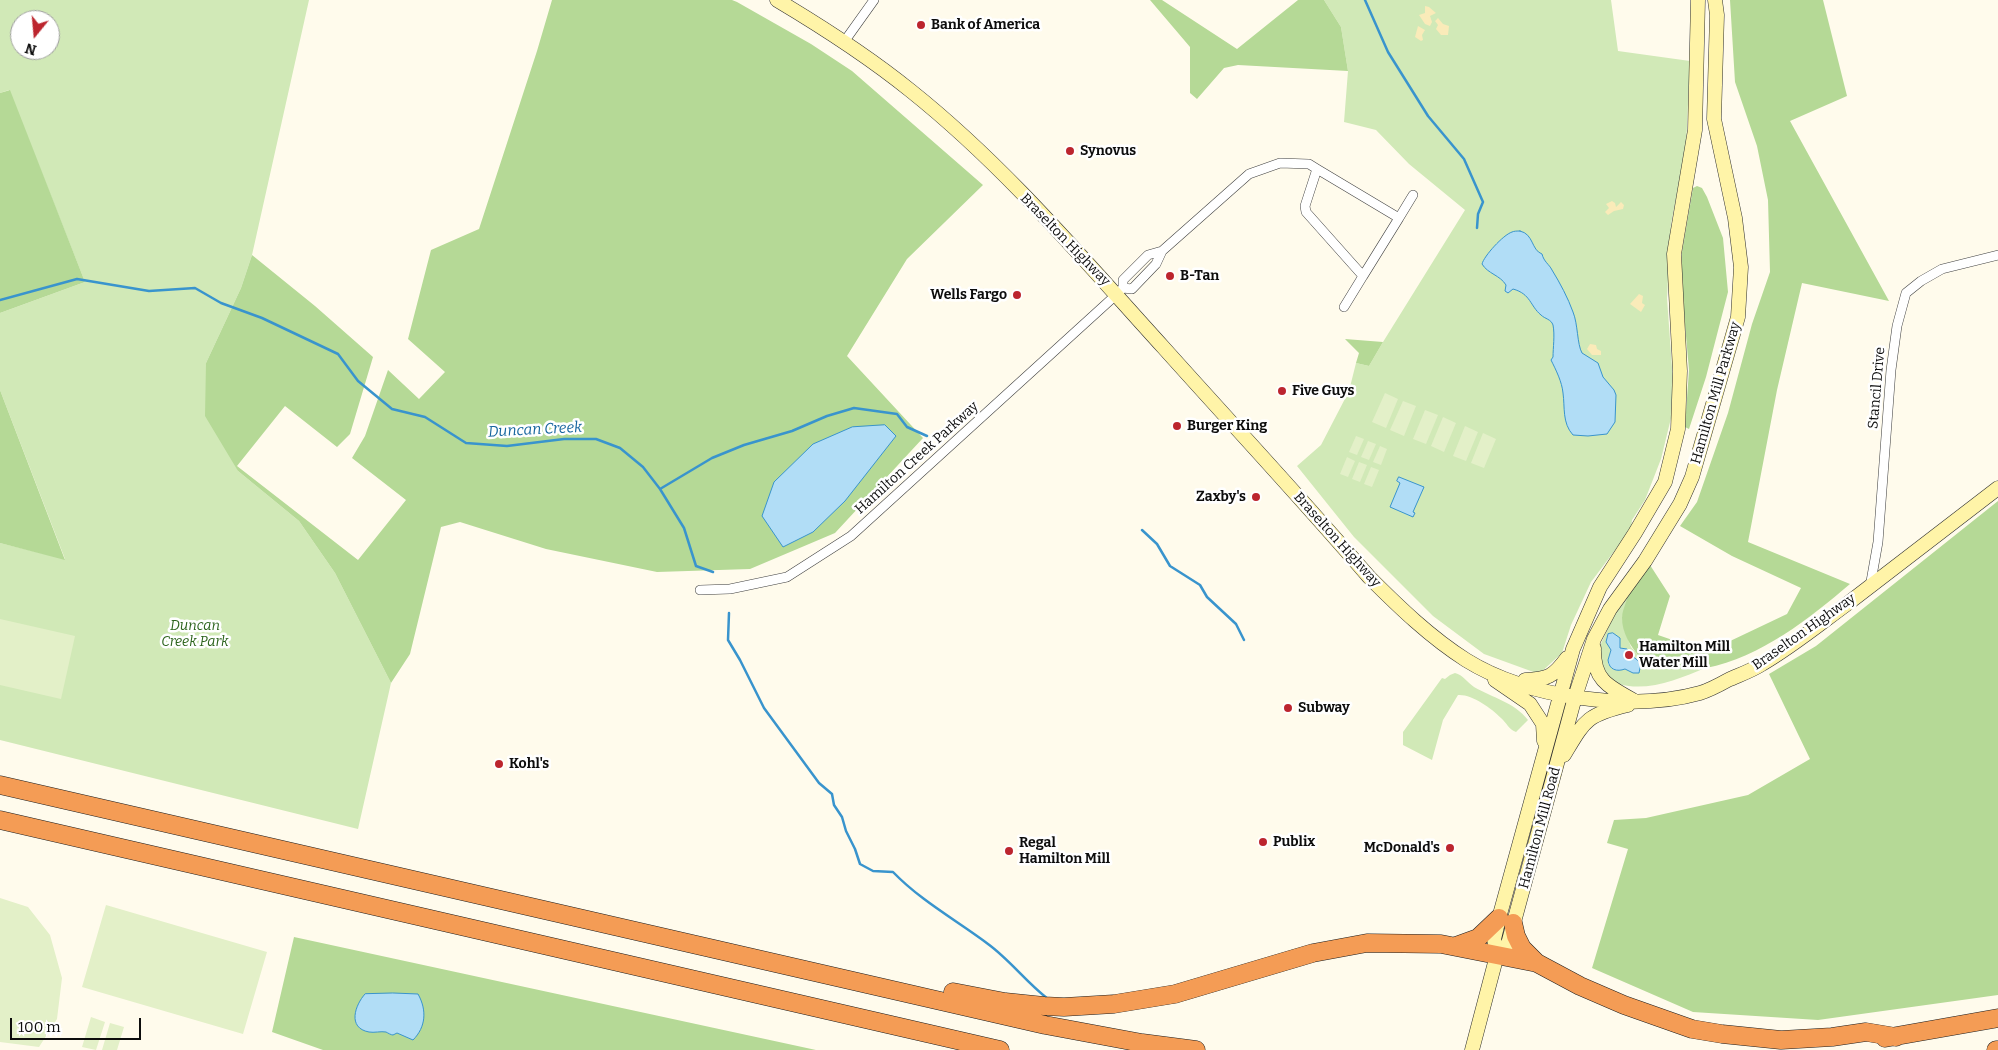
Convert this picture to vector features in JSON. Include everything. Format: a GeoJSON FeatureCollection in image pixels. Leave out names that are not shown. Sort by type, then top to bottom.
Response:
{"type":"FeatureCollection","features":[{"type":"Feature","properties":{"kind":"highway"},"geometry":{"type":"LineString","coordinates":[[0,784],[1045,1025],[1142,1043],[1196,1050]]}},
{"type":"Feature","properties":{"kind":"highway"},"geometry":{"type":"LineString","coordinates":[[0,820],[1000,1050]]}},
{"type":"Feature","properties":{"kind":"highway"},"geometry":{"type":"LineString","coordinates":[[1455,946],[1478,938],[1506,921],[1522,948],[1537,963]]}},
{"type":"Feature","properties":{"kind":"highway"},"geometry":{"type":"LineString","coordinates":[[794,968],[900,982],[1005,1002],[1064,1007],[1114,1004],[1175,994],[1313,953],[1367,943],[1441,944],[1537,963],[1580,986],[1624,1006],[1692,1029],[1781,1040],[1832,1037],[1866,1032],[1896,1037]]}},
{"type":"Feature","properties":{"kind":"highway"},"geometry":{"type":"LineString","coordinates":[[1805,1050],[1896,1037],[1998,1018]]}},
{"type":"Feature","properties":{"kind":"main road","name":"Braselton Highway"},"geometry":{"type":"LineString","coordinates":[[777,0],[844,42],[912,92],[959,133],[1120,291],[1369,577],[1405,613],[1440,642],[1468,661],[1511,680],[1575,697],[1638,702],[1669,699],[1702,692],[1762,664],[1824,622],[1998,488]]}},
{"type":"Feature","properties":{"kind":"main road","name":"Hamilton Mill Parkway"},"geometry":{"type":"LineString","coordinates":[[1561,694],[1573,649],[1600,588],[1665,482],[1678,429],[1680,371],[1674,254],[1695,130],[1698,0]]}},
{"type":"Feature","properties":{"kind":"main road","name":"Hamilton Mill Parkway"},"geometry":{"type":"LineString","coordinates":[[1575,697],[1594,639],[1610,609],[1645,561],[1680,504],[1692,477],[1738,317],[1741,267],[1735,218],[1714,119],[1715,0]]}},
{"type":"Feature","properties":{"kind":"main road"},"geometry":{"type":"LineString","coordinates":[[1594,639],[1594,662],[1600,678],[1613,689],[1638,702]]}},
{"type":"Feature","properties":{"kind":"main road"},"geometry":{"type":"LineString","coordinates":[[1511,680],[1543,679],[1556,672],[1573,649]]}},
{"type":"Feature","properties":{"kind":"main road"},"geometry":{"type":"LineString","coordinates":[[1468,661],[1530,704],[1543,724],[1544,754]]}},
{"type":"Feature","properties":{"kind":"main road","name":"Hamilton Mill Road"},"geometry":{"type":"LineString","coordinates":[[1506,921],[1544,754],[1561,694]]}},
{"type":"Feature","properties":{"kind":"main road","name":"Hamilton Mill Road"},"geometry":{"type":"LineString","coordinates":[[1472,1050],[1497,955],[1494,940],[1506,921],[1555,771],[1575,697]]}},
{"type":"Feature","properties":{"kind":"main road"},"geometry":{"type":"LineString","coordinates":[[1555,771],[1582,726],[1593,716],[1638,702]]}},
{"type":"Feature","properties":{"kind":"street"},"geometry":{"type":"LineString","coordinates":[[844,42],[874,0]]}},
{"type":"Feature","properties":{"kind":"street","name":"Hamilton Creek Parkway"},"geometry":{"type":"LineString","coordinates":[[700,590],[730,589],[787,577],[851,536],[1120,291],[1132,289],[1156,264],[1162,251],[1249,174],[1280,163],[1308,164],[1318,168],[1399,218]]}},
{"type":"Feature","properties":{"kind":"street"},"geometry":{"type":"LineString","coordinates":[[1318,168],[1305,206],[1306,212],[1363,276]]}},
{"type":"Feature","properties":{"kind":"street"},"geometry":{"type":"LineString","coordinates":[[1344,307],[1413,195]]}},
{"type":"Feature","properties":{"kind":"street","name":"Stancil Drive"},"geometry":{"type":"LineString","coordinates":[[1870,587],[1878,542],[1891,370],[1897,326],[1906,293],[1921,281],[1942,269],[1998,255]]}},
{"type":"Feature","properties":{"kind":"green space","name":"Duncan Creek Park"},"geometry":{"type":"Polygon","coordinates":[[[0,0],[309,0],[252,255],[241,288],[206,363],[238,471],[299,521],[335,573],[391,683],[358,829],[0,740],[0,543],[65,559],[0,390],[0,313],[85,282],[9,90],[0,93],[0,0]]]}},
{"type":"Feature","properties":{"kind":"green space"},"geometry":{"type":"Polygon","coordinates":[[[552,0],[732,0],[737,2],[811,44],[852,71],[983,185],[907,259],[847,356],[923,438],[835,533],[750,569],[657,572],[546,549],[460,522],[441,527],[410,654],[391,683],[335,573],[299,521],[238,471],[205,416],[206,363],[241,288],[252,255],[315,306],[373,357],[350,434],[337,447],[285,406],[237,466],[358,560],[406,500],[352,458],[365,436],[388,370],[419,399],[445,372],[408,339],[431,250],[479,229],[552,0]]]}},
{"type":"Feature","properties":{"kind":"green space"},"geometry":{"type":"Polygon","coordinates":[[[1150,0],[1162,0],[1237,49],[1298,0],[1324,0],[1341,27],[1348,71],[1238,65],[1224,68],[1197,99],[1190,93],[1190,47],[1150,0]]]}},
{"type":"Feature","properties":{"kind":"green space"},"geometry":{"type":"Polygon","coordinates":[[[1324,0],[1611,0],[1618,51],[1690,61],[1686,147],[1671,224],[1667,298],[1673,382],[1671,418],[1661,459],[1645,500],[1632,520],[1631,529],[1591,582],[1571,625],[1562,653],[1539,674],[1484,654],[1433,616],[1354,537],[1297,466],[1321,445],[1349,391],[1356,363],[1369,366],[1465,210],[1409,164],[1376,130],[1344,122],[1348,71],[1341,27],[1324,0]]]}},
{"type":"Feature","properties":{"kind":"green space"},"geometry":{"type":"Polygon","coordinates":[[[1730,0],[1823,0],[1847,96],[1790,121],[1889,301],[1802,283],[1777,390],[1748,542],[1850,584],[1801,623],[1765,646],[1746,655],[1726,663],[1702,669],[1659,668],[1647,664],[1636,652],[1627,638],[1622,623],[1622,615],[1628,592],[1650,565],[1670,596],[1658,635],[1707,652],[1787,614],[1801,588],[1732,556],[1680,526],[1697,502],[1728,413],[1752,324],[1770,272],[1768,200],[1757,146],[1735,82],[1730,0]]]}},
{"type":"Feature","properties":{"kind":"green space"},"geometry":{"type":"Polygon","coordinates":[[[10,90],[85,282],[0,313],[0,93],[10,90]]]}},
{"type":"Feature","properties":{"kind":"green space"},"geometry":{"type":"Polygon","coordinates":[[[1697,186],[1702,188],[1707,197],[1723,238],[1728,292],[1706,377],[1689,429],[1685,427],[1689,370],[1681,279],[1682,252],[1693,188],[1697,186]]]}},
{"type":"Feature","properties":{"kind":"green space"},"geometry":{"type":"Polygon","coordinates":[[[1345,339],[1383,342],[1369,366],[1356,363],[1359,353],[1345,339]]]}},
{"type":"Feature","properties":{"kind":"green space"},"geometry":{"type":"Polygon","coordinates":[[[0,390],[65,560],[0,543],[0,390]]]}},
{"type":"Feature","properties":{"kind":"green space"},"geometry":{"type":"Polygon","coordinates":[[[1385,393],[1398,399],[1386,428],[1372,422],[1385,393]]]}},
{"type":"Feature","properties":{"kind":"green space"},"geometry":{"type":"Polygon","coordinates":[[[1403,401],[1416,406],[1404,436],[1390,430],[1403,401]]]}},
{"type":"Feature","properties":{"kind":"green space"},"geometry":{"type":"Polygon","coordinates":[[[1425,410],[1438,415],[1426,444],[1413,439],[1425,410]]]}},
{"type":"Feature","properties":{"kind":"green space"},"geometry":{"type":"Polygon","coordinates":[[[1443,417],[1456,423],[1444,452],[1431,446],[1443,417]]]}},
{"type":"Feature","properties":{"kind":"green space"},"geometry":{"type":"Polygon","coordinates":[[[1465,426],[1478,432],[1466,461],[1453,456],[1465,426]]]}},
{"type":"Feature","properties":{"kind":"green space"},"geometry":{"type":"Polygon","coordinates":[[[1483,433],[1496,439],[1484,468],[1471,463],[1483,433]]]}},
{"type":"Feature","properties":{"kind":"green space"},"geometry":{"type":"Polygon","coordinates":[[[1356,436],[1364,439],[1357,455],[1349,452],[1356,436]]]}},
{"type":"Feature","properties":{"kind":"green space"},"geometry":{"type":"Polygon","coordinates":[[[1368,441],[1376,444],[1369,460],[1361,457],[1368,441]]]}},
{"type":"Feature","properties":{"kind":"green space"},"geometry":{"type":"Polygon","coordinates":[[[1380,446],[1387,449],[1381,465],[1373,462],[1380,446]]]}},
{"type":"Feature","properties":{"kind":"green space"},"geometry":{"type":"Polygon","coordinates":[[[1347,457],[1355,461],[1348,477],[1340,474],[1347,457]]]}},
{"type":"Feature","properties":{"kind":"green space"},"geometry":{"type":"Polygon","coordinates":[[[1359,462],[1367,465],[1360,482],[1352,479],[1359,462]]]}},
{"type":"Feature","properties":{"kind":"green space"},"geometry":{"type":"Polygon","coordinates":[[[1371,467],[1379,470],[1372,487],[1364,484],[1371,467]]]}},
{"type":"Feature","properties":{"kind":"green space"},"geometry":{"type":"Polygon","coordinates":[[[1998,501],[1998,995],[1818,1020],[1693,1012],[1592,968],[1628,849],[1607,843],[1614,820],[1646,818],[1748,795],[1810,759],[1769,674],[1816,646],[1998,501]]]}},
{"type":"Feature","properties":{"kind":"green space"},"geometry":{"type":"Polygon","coordinates":[[[1628,592],[1622,617],[1625,632],[1631,647],[1646,664],[1654,669],[1705,668],[1681,678],[1641,687],[1615,683],[1603,676],[1599,648],[1620,602],[1628,592]],[[1619,645],[1610,648],[1608,664],[1614,670],[1628,669],[1638,660],[1620,648],[1619,645]]]}},
{"type":"Feature","properties":{"kind":"green space"},"geometry":{"type":"Polygon","coordinates":[[[0,619],[75,636],[61,699],[0,685],[0,619]]]}},
{"type":"Feature","properties":{"kind":"green space"},"geometry":{"type":"Polygon","coordinates":[[[1455,673],[1463,677],[1474,687],[1510,705],[1528,720],[1516,732],[1513,731],[1497,714],[1481,702],[1458,695],[1443,720],[1432,760],[1403,745],[1403,732],[1442,678],[1445,679],[1455,673]]]}},
{"type":"Feature","properties":{"kind":"green space"},"geometry":{"type":"Polygon","coordinates":[[[0,898],[28,907],[50,935],[62,978],[57,1019],[39,1047],[0,1042],[0,898]]]}},
{"type":"Feature","properties":{"kind":"green space"},"geometry":{"type":"Polygon","coordinates":[[[106,905],[267,952],[243,1034],[82,987],[106,905]]]}},
{"type":"Feature","properties":{"kind":"green space"},"geometry":{"type":"Polygon","coordinates":[[[294,937],[816,1050],[323,1050],[272,1032],[294,937]]]}},
{"type":"Feature","properties":{"kind":"green space"},"geometry":{"type":"Polygon","coordinates":[[[91,1017],[105,1022],[96,1050],[82,1047],[91,1017]]]}},
{"type":"Feature","properties":{"kind":"green space"},"geometry":{"type":"Polygon","coordinates":[[[110,1023],[124,1027],[117,1050],[102,1050],[110,1023]]]}},
{"type":"Feature","properties":{"kind":"sand"},"geometry":{"type":"Polygon","coordinates":[[[1425,6],[1436,13],[1430,16],[1432,22],[1430,26],[1425,24],[1419,15],[1425,13],[1425,6]]]}},
{"type":"Feature","properties":{"kind":"sand"},"geometry":{"type":"Polygon","coordinates":[[[1438,18],[1443,24],[1449,26],[1448,35],[1441,35],[1436,29],[1438,25],[1435,21],[1438,18]]]}},
{"type":"Feature","properties":{"kind":"sand"},"geometry":{"type":"Polygon","coordinates":[[[1418,26],[1425,30],[1422,35],[1423,40],[1421,41],[1415,37],[1418,26]]]}},
{"type":"Feature","properties":{"kind":"sand"},"geometry":{"type":"Polygon","coordinates":[[[1612,201],[1616,207],[1621,202],[1624,205],[1623,209],[1608,215],[1605,212],[1609,208],[1606,204],[1612,201]]]}},
{"type":"Feature","properties":{"kind":"sand"},"geometry":{"type":"Polygon","coordinates":[[[1639,294],[1643,296],[1642,303],[1645,305],[1641,312],[1630,304],[1639,294]]]}},
{"type":"Feature","properties":{"kind":"sand"},"geometry":{"type":"Polygon","coordinates":[[[1590,344],[1596,345],[1597,349],[1601,351],[1601,355],[1592,355],[1587,349],[1590,344]]]}},
{"type":"Feature","properties":{"kind":"water"},"geometry":{"type":"Polygon","coordinates":[[[1520,231],[1528,235],[1538,252],[1542,254],[1564,291],[1575,317],[1582,353],[1598,363],[1603,377],[1614,390],[1616,395],[1615,422],[1607,434],[1573,435],[1569,430],[1561,385],[1551,360],[1553,357],[1554,337],[1552,323],[1537,312],[1530,300],[1519,291],[1513,289],[1508,293],[1505,291],[1506,285],[1501,279],[1487,270],[1482,264],[1483,260],[1499,241],[1508,234],[1520,231]]]}},
{"type":"Feature","properties":{"kind":"water"},"geometry":{"type":"Polygon","coordinates":[[[885,425],[896,436],[845,501],[813,532],[783,547],[762,516],[774,482],[813,444],[852,427],[885,425]]]}},
{"type":"Feature","properties":{"kind":"water"},"geometry":{"type":"Polygon","coordinates":[[[1399,477],[1424,487],[1413,512],[1415,513],[1413,517],[1390,507],[1400,483],[1397,481],[1399,477]]]}},
{"type":"Feature","properties":{"kind":"water"},"geometry":{"type":"Polygon","coordinates":[[[1613,633],[1620,638],[1620,648],[1627,649],[1641,663],[1639,673],[1633,673],[1625,669],[1616,670],[1610,666],[1608,660],[1611,650],[1606,642],[1608,634],[1613,633]]]}},
{"type":"Feature","properties":{"kind":"water"},"geometry":{"type":"Polygon","coordinates":[[[365,994],[418,994],[421,1000],[424,1012],[423,1024],[413,1040],[397,1033],[393,1035],[386,1032],[362,1030],[355,1021],[358,1004],[365,994]]]}},
{"type":"Feature","properties":{"kind":"waterway"},"geometry":{"type":"LineString","coordinates":[[1365,0],[1388,52],[1428,116],[1464,159],[1483,202],[1478,214],[1477,228]]}},
{"type":"Feature","properties":{"kind":"waterway","name":"Duncan Creek"},"geometry":{"type":"LineString","coordinates":[[0,300],[77,279],[149,291],[195,288],[221,303],[262,318],[338,354],[358,381],[392,409],[425,417],[466,443],[507,446],[564,439],[596,439],[620,448],[643,467],[660,489],[684,528],[696,566],[713,572]]}},
{"type":"Feature","properties":{"kind":"waterway","name":"Duncan Creek"},"geometry":{"type":"LineString","coordinates":[[660,489],[712,458],[744,445],[792,431],[827,416],[854,408],[897,414],[907,427],[927,436]]}},
{"type":"Feature","properties":{"kind":"waterway","name":"Duncan Creek"},"geometry":{"type":"LineString","coordinates":[[1142,530],[1157,544],[1170,566],[1200,585],[1207,597],[1236,624],[1244,640]]}},
{"type":"Feature","properties":{"kind":"waterway"},"geometry":{"type":"LineString","coordinates":[[729,613],[728,640],[764,708],[819,783],[832,794],[834,805],[842,817],[860,864],[873,871],[893,872],[927,901],[996,950],[1048,999]]}},
{"type":"Feature","properties":{"kind":"place","name":"Bank of America"},"geometry":{"type":"Point","coordinates":[921,25]}},
{"type":"Feature","properties":{"kind":"place","name":"Synovus"},"geometry":{"type":"Point","coordinates":[1070,151]}},
{"type":"Feature","properties":{"kind":"place","name":"B-Tan"},"geometry":{"type":"Point","coordinates":[1170,276]}},
{"type":"Feature","properties":{"kind":"place","name":"Wells Fargo"},"geometry":{"type":"Point","coordinates":[1017,295]}},
{"type":"Feature","properties":{"kind":"place","name":"Five Guys"},"geometry":{"type":"Point","coordinates":[1282,391]}},
{"type":"Feature","properties":{"kind":"place","name":"Burger King"},"geometry":{"type":"Point","coordinates":[1177,426]}},
{"type":"Feature","properties":{"kind":"place","name":"Zaxby's"},"geometry":{"type":"Point","coordinates":[1256,497]}},
{"type":"Feature","properties":{"kind":"place","name":"Hamilton Mill Water Mill"},"geometry":{"type":"Point","coordinates":[1629,655]}},
{"type":"Feature","properties":{"kind":"place","name":"Subway"},"geometry":{"type":"Point","coordinates":[1288,708]}},
{"type":"Feature","properties":{"kind":"place","name":"Kohl's"},"geometry":{"type":"Point","coordinates":[499,764]}},
{"type":"Feature","properties":{"kind":"place","name":"Publix"},"geometry":{"type":"Point","coordinates":[1263,842]}},
{"type":"Feature","properties":{"kind":"place","name":"McDonald's"},"geometry":{"type":"Point","coordinates":[1450,848]}},
{"type":"Feature","properties":{"kind":"place","name":"Regal Hamilton Mill"},"geometry":{"type":"Point","coordinates":[1009,851]}}]}
